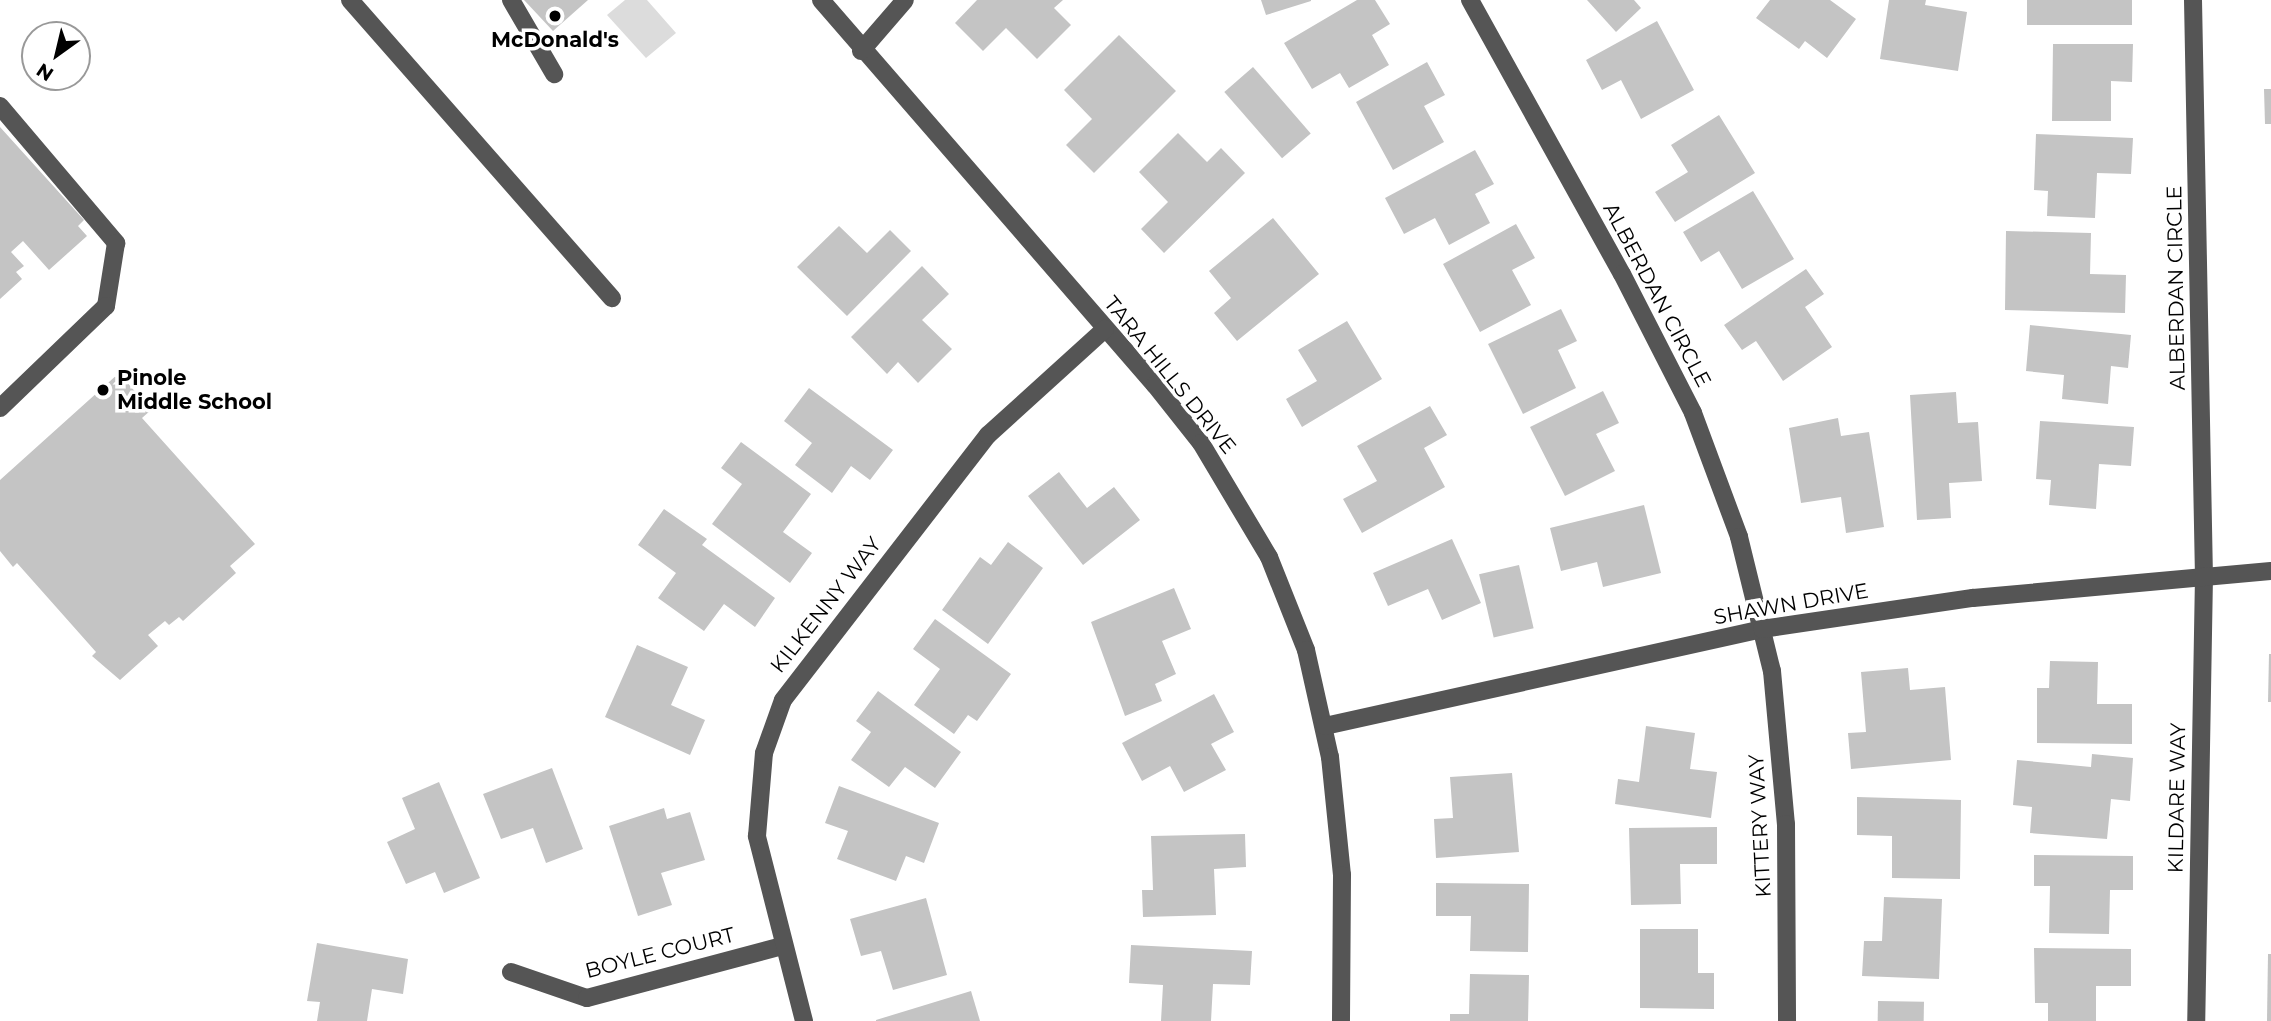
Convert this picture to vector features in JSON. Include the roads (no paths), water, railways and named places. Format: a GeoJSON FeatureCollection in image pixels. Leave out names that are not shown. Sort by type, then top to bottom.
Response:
{"type":"FeatureCollection","features":[{"type":"Feature","properties":{"kind":"street"},"geometry":{"type":"LineString","coordinates":[[350,0],[612,298]]}},
{"type":"Feature","properties":{"kind":"street"},"geometry":{"type":"LineString","coordinates":[[511,0],[554,75]]}},
{"type":"Feature","properties":{"kind":"street","name":"TARA HILLS DRIVE"},"geometry":{"type":"LineString","coordinates":[[821,0],[861,51],[1105,329],[1201,443],[1248,517],[1293,614],[1325,726],[1341,861],[1341,1021]]}},
{"type":"Feature","properties":{"kind":"street"},"geometry":{"type":"LineString","coordinates":[[861,51],[905,0]]}},
{"type":"Feature","properties":{"kind":"street","name":"ALBERDAN CIRCLE"},"geometry":{"type":"LineString","coordinates":[[1470,0],[1622,274],[1693,413],[1739,537],[1762,629]]}},
{"type":"Feature","properties":{"kind":"street","name":"ALBERDAN CIRCLE"},"geometry":{"type":"LineString","coordinates":[[2193,0],[2204,576]]}},
{"type":"Feature","properties":{"kind":"street"},"geometry":{"type":"LineString","coordinates":[[0,106],[116,243],[106,306],[0,408]]}},
{"type":"Feature","properties":{"kind":"street","name":"KILKENNY WAY"},"geometry":{"type":"LineString","coordinates":[[804,1021],[782,946],[757,836],[757,806],[764,752],[783,700],[988,435],[1105,329]]}},
{"type":"Feature","properties":{"kind":"street","name":"SHAWN DRIVE"},"geometry":{"type":"LineString","coordinates":[[1325,726],[1762,629],[1973,598],[2271,571]]}},
{"type":"Feature","properties":{"kind":"street","name":"KILDARE WAY"},"geometry":{"type":"LineString","coordinates":[[2196,1021],[2204,576]]}},
{"type":"Feature","properties":{"kind":"street","name":"KITTERY WAY"},"geometry":{"type":"LineString","coordinates":[[1762,629],[1772,671],[1786,824],[1787,1021]]}},
{"type":"Feature","properties":{"kind":"street","name":"BOYLE COURT"},"geometry":{"type":"LineString","coordinates":[[511,972],[587,998],[782,946]]}},
{"type":"Feature","properties":{"kind":"place","name":"McDonald's"},"geometry":{"type":"Point","coordinates":[555,16]}},
{"type":"Feature","properties":{"kind":"place","name":"Pinole Middle School"},"geometry":{"type":"Point","coordinates":[103,390]}}]}
